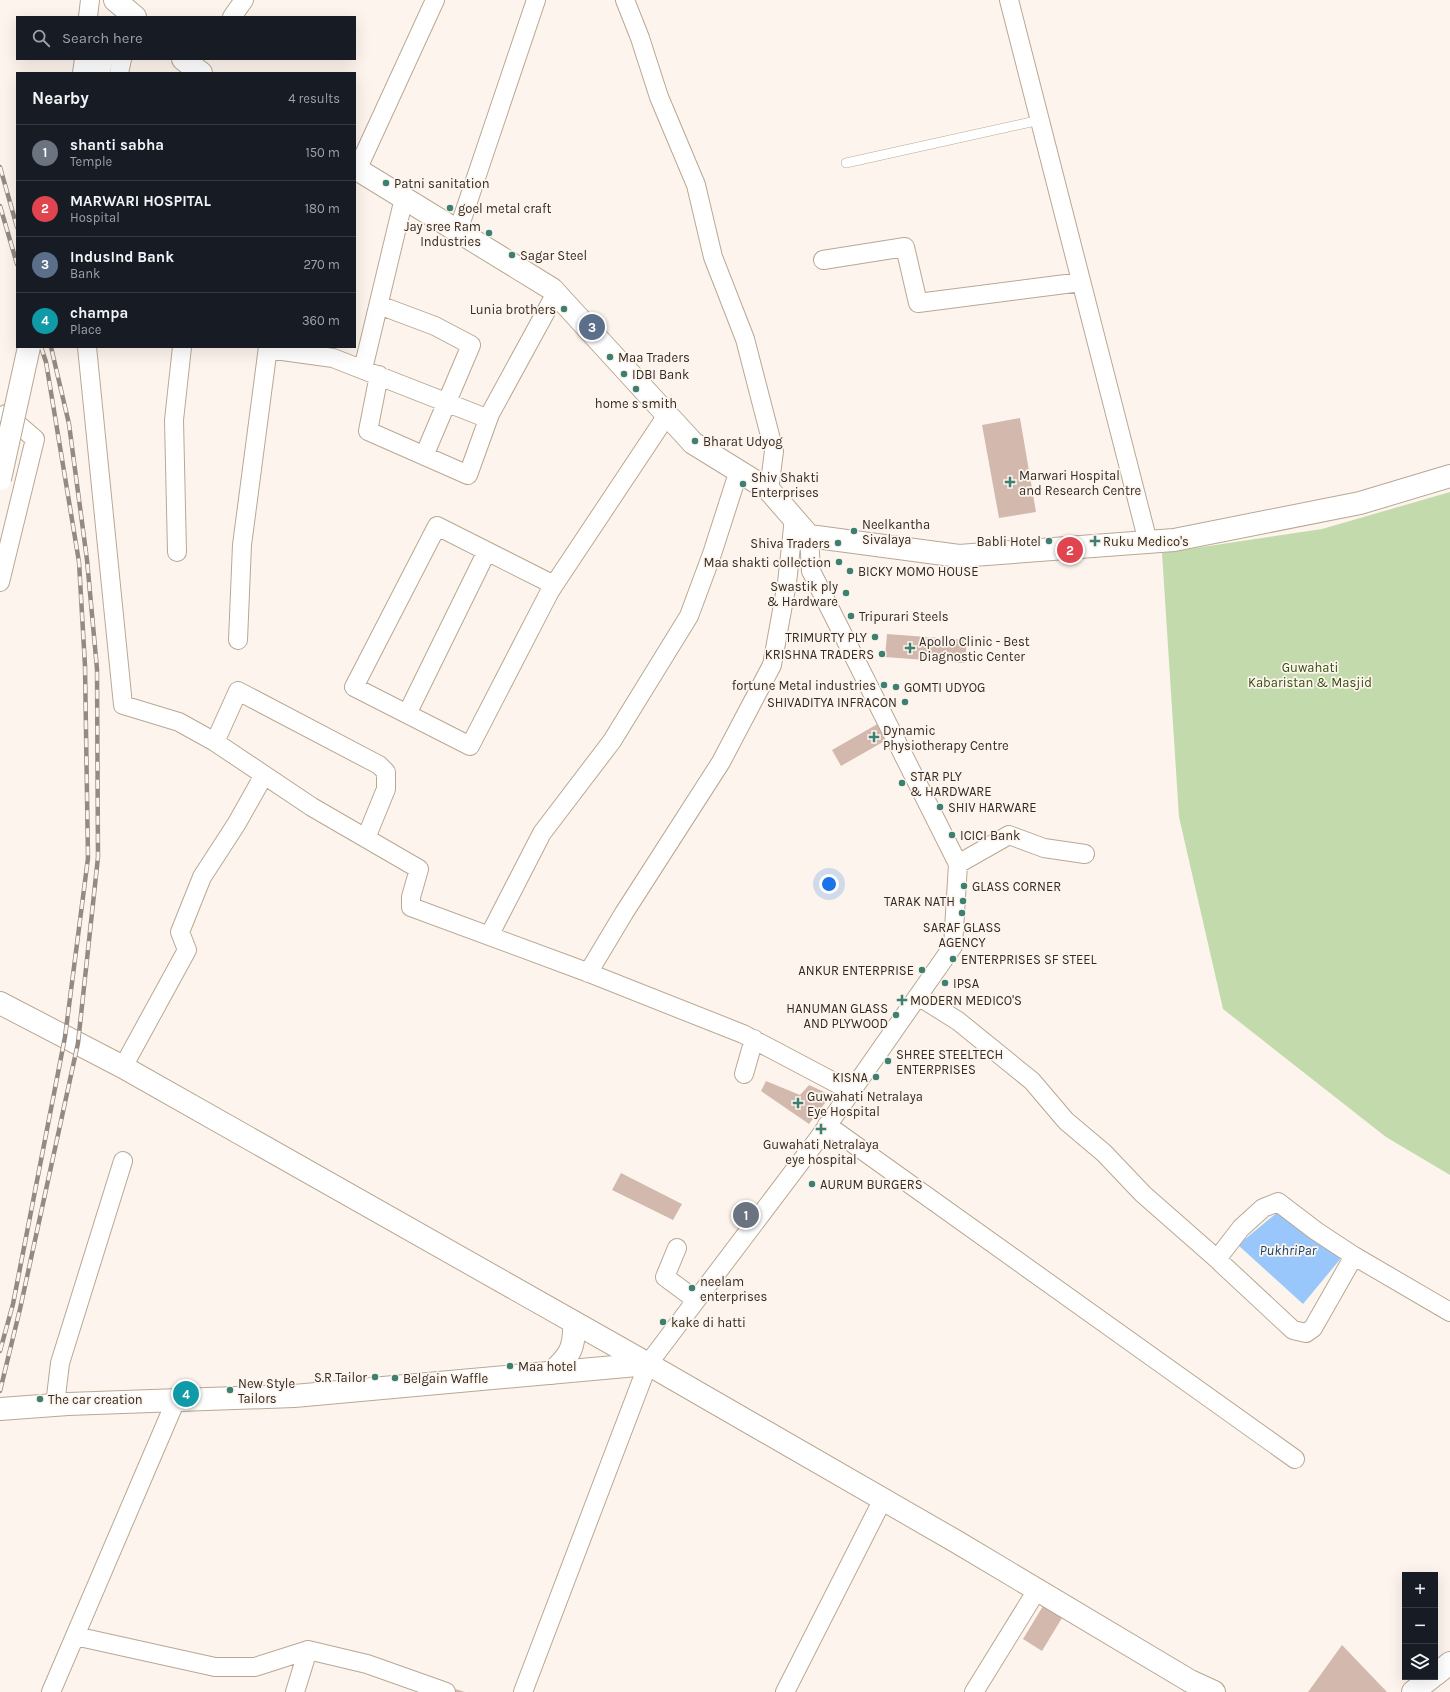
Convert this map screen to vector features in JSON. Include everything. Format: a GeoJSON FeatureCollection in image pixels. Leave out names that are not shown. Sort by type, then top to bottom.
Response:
{"type":"FeatureCollection","features":[{"type":"Feature","properties":{"kind":"street"},"geometry":{"type":"LineString","coordinates":[[88,16],[90,0]]}},
{"type":"Feature","properties":{"kind":"street"},"geometry":{"type":"LineString","coordinates":[[110,0],[123,10]]}},
{"type":"Feature","properties":{"kind":"street"},"geometry":{"type":"LineString","coordinates":[[233,16],[244,0]]}},
{"type":"Feature","properties":{"kind":"street"},"geometry":{"type":"LineString","coordinates":[[435,0],[356,169],[552,288],[693,443],[739,470],[769,490],[794,518],[809,536],[811,571],[958,864],[953,946],[827,1125],[648,1364],[523,1692]]}},
{"type":"Feature","properties":{"kind":"street"},"geometry":{"type":"LineString","coordinates":[[458,231],[536,0]]}},
{"type":"Feature","properties":{"kind":"street"},"geometry":{"type":"LineString","coordinates":[[625,0],[659,96],[696,185],[713,257],[745,339],[774,451],[769,490]]}},
{"type":"Feature","properties":{"kind":"street"},"geometry":{"type":"LineString","coordinates":[[1009,0],[1148,542]]}},
{"type":"Feature","properties":{"kind":"street"},"geometry":{"type":"LineString","coordinates":[[84,69],[100,60]]}},
{"type":"Feature","properties":{"kind":"street"},"geometry":{"type":"LineString","coordinates":[[119,72],[122,60]]}},
{"type":"Feature","properties":{"kind":"street"},"geometry":{"type":"LineString","coordinates":[[404,198],[378,305],[371,372],[368,431],[468,475],[490,414],[556,293]]}},
{"type":"Feature","properties":{"kind":"street"},"geometry":{"type":"LineString","coordinates":[[823,260],[905,247],[918,303],[1081,282]]}},
{"type":"Feature","properties":{"kind":"street"},"geometry":{"type":"LineString","coordinates":[[378,305],[435,326],[471,345],[424,456]]}},
{"type":"Feature","properties":{"kind":"street"},"geometry":{"type":"LineString","coordinates":[[0,479],[29,348]]}},
{"type":"Feature","properties":{"kind":"street"},"geometry":{"type":"LineString","coordinates":[[87,348],[123,704],[180,722],[215,742],[312,807],[419,870],[411,897],[411,907],[588,973],[743,1034],[851,1091]]}},
{"type":"Feature","properties":{"kind":"street"},"geometry":{"type":"LineString","coordinates":[[177,552],[174,420],[182,348]]}},
{"type":"Feature","properties":{"kind":"street"},"geometry":{"type":"LineString","coordinates":[[238,640],[242,545],[268,348],[333,358],[481,416],[490,414]]}},
{"type":"Feature","properties":{"kind":"street"},"geometry":{"type":"LineString","coordinates":[[554,585],[437,526],[354,687],[470,746],[554,585],[667,415]]}},
{"type":"Feature","properties":{"kind":"street"},"geometry":{"type":"LineString","coordinates":[[0,582],[35,439],[2,417]]}},
{"type":"Feature","properties":{"kind":"street"},"geometry":{"type":"LineString","coordinates":[[489,936],[542,833],[612,741],[689,616],[712,554],[739,470]]}},
{"type":"Feature","properties":{"kind":"street"},"geometry":{"type":"LineString","coordinates":[[809,536],[959,556],[1174,540],[1360,503],[1450,476]]}},
{"type":"Feature","properties":{"kind":"street"},"geometry":{"type":"LineString","coordinates":[[588,973],[624,913],[721,762],[772,665],[787,583],[794,518]]}},
{"type":"Feature","properties":{"kind":"street"},"geometry":{"type":"LineString","coordinates":[[407,714],[487,551]]}},
{"type":"Feature","properties":{"kind":"street"},"geometry":{"type":"LineString","coordinates":[[215,742],[238,691],[379,765],[386,772],[386,789],[366,838]]}},
{"type":"Feature","properties":{"kind":"street"},"geometry":{"type":"LineString","coordinates":[[123,1067],[187,950],[180,932],[202,877],[237,823],[264,774]]}},
{"type":"Feature","properties":{"kind":"street"},"geometry":{"type":"LineString","coordinates":[[958,864],[1009,835],[1044,848],[1085,854]]}},
{"type":"Feature","properties":{"kind":"street"},"geometry":{"type":"LineString","coordinates":[[918,996],[958,1021],[1032,1081],[1066,1121],[1104,1154],[1143,1194],[1217,1259],[1293,1330],[1306,1333],[1313,1328],[1354,1256]]}},
{"type":"Feature","properties":{"kind":"street"},"geometry":{"type":"LineString","coordinates":[[0,1003],[123,1067],[574,1322],[883,1500],[1190,1681],[1214,1692]]}},
{"type":"Feature","properties":{"kind":"street"},"geometry":{"type":"LineString","coordinates":[[744,1074],[754,1040]]}},
{"type":"Feature","properties":{"kind":"street"},"geometry":{"type":"LineString","coordinates":[[827,1125],[1295,1459]]}},
{"type":"Feature","properties":{"kind":"street"},"geometry":{"type":"LineString","coordinates":[[55,1405],[60,1363],[123,1161]]}},
{"type":"Feature","properties":{"kind":"street"},"geometry":{"type":"LineString","coordinates":[[1217,1259],[1241,1228],[1263,1208],[1278,1202],[1316,1231],[1354,1256],[1450,1312]]}},
{"type":"Feature","properties":{"kind":"street"},"geometry":{"type":"LineString","coordinates":[[677,1248],[665,1277],[696,1300]]}},
{"type":"Feature","properties":{"kind":"street"},"geometry":{"type":"LineString","coordinates":[[551,1373],[568,1355],[574,1339],[574,1322]]}},
{"type":"Feature","properties":{"kind":"street"},"geometry":{"type":"LineString","coordinates":[[0,1409],[55,1405],[294,1396],[648,1364]]}},
{"type":"Feature","properties":{"kind":"street"},"geometry":{"type":"LineString","coordinates":[[51,1692],[176,1400]]}},
{"type":"Feature","properties":{"kind":"street"},"geometry":{"type":"LineString","coordinates":[[786,1692],[883,1500]]}},
{"type":"Feature","properties":{"kind":"street"},"geometry":{"type":"LineString","coordinates":[[974,1692],[1037,1590]]}},
{"type":"Feature","properties":{"kind":"street"},"geometry":{"type":"LineString","coordinates":[[75,1636],[215,1667],[255,1667],[308,1650],[367,1664],[446,1692]]}},
{"type":"Feature","properties":{"kind":"street"},"geometry":{"type":"LineString","coordinates":[[295,1692],[308,1650]]}},
{"type":"Feature","properties":{"kind":"street"},"geometry":{"type":"LineString","coordinates":[[1438,1673],[1450,1663]]}},
{"type":"Feature","properties":{"kind":"street"},"geometry":{"type":"LineString","coordinates":[[1413,1692],[1428,1680]]}},
{"type":"Feature","properties":{"kind":"lane"},"geometry":{"type":"LineString","coordinates":[[846,164],[1040,120]]}},
{"type":"Feature","properties":{"kind":"green space","name":"Guwahati Kabaristan & Masjid"},"geometry":{"type":"Polygon","coordinates":[[[1450,492],[1450,1175],[1386,1137],[1223,1009],[1179,817],[1162,553],[1322,529],[1450,492]]]}},
{"type":"Feature","properties":{"kind":"water","name":"PukhriPar"},"geometry":{"type":"Polygon","coordinates":[[[1285,1206],[1342,1257],[1303,1304],[1238,1245],[1285,1206]]]}},
{"type":"Feature","properties":{"kind":"building"},"geometry":{"type":"Polygon","coordinates":[[[1020,418],[1036,512],[999,518],[982,425],[1020,418]]]}},
{"type":"Feature","properties":{"kind":"building"},"geometry":{"type":"Polygon","coordinates":[[[887,634],[967,640],[965,663],[885,657],[887,634]]]}},
{"type":"Feature","properties":{"kind":"building"},"geometry":{"type":"Polygon","coordinates":[[[881,722],[890,738],[841,766],[832,750],[881,722]]]}},
{"type":"Feature","properties":{"kind":"building"},"geometry":{"type":"Polygon","coordinates":[[[766,1081],[800,1095],[809,1085],[831,1095],[809,1124],[761,1091],[766,1081]]]}},
{"type":"Feature","properties":{"kind":"building"},"geometry":{"type":"Polygon","coordinates":[[[621,1173],[682,1204],[673,1220],[612,1190],[621,1173]]]}},
{"type":"Feature","properties":{"kind":"building"},"geometry":{"type":"Polygon","coordinates":[[[1043,1606],[1062,1618],[1042,1651],[1023,1639],[1043,1606]]]}},
{"type":"Feature","properties":{"kind":"building"},"geometry":{"type":"Polygon","coordinates":[[[1342,1645],[1387,1692],[1308,1692],[1342,1645]]]}},
{"type":"Feature","properties":{"kind":"building"},"geometry":{"type":"Polygon","coordinates":[[[449,1687],[465,1692],[447,1692],[449,1687]]]}},
{"type":"Feature","properties":{"kind":"railway"},"geometry":{"type":"LineString","coordinates":[[0,167],[16,223]]}},
{"type":"Feature","properties":{"kind":"railway"},"geometry":{"type":"LineString","coordinates":[[0,206],[16,261]]}},
{"type":"Feature","properties":{"kind":"railway"},"geometry":{"type":"LineString","coordinates":[[0,1351],[13,1304],[65,1037],[88,858],[85,666],[79,562],[46,362],[41,348]]}},
{"type":"Feature","properties":{"kind":"railway"},"geometry":{"type":"LineString","coordinates":[[0,1391],[20,1309],[78,1043],[98,857],[97,669],[87,560],[69,424],[51,348]]}},
{"type":"Feature","properties":{"kind":"place","name":"Patni sanitation"},"geometry":{"type":"Point","coordinates":[386,183]}},
{"type":"Feature","properties":{"kind":"place","name":"goel metal craft"},"geometry":{"type":"Point","coordinates":[450,208]}},
{"type":"Feature","properties":{"kind":"place","name":"Jay sree Ram Industries"},"geometry":{"type":"Point","coordinates":[489,233]}},
{"type":"Feature","properties":{"kind":"place","name":"Sagar Steel"},"geometry":{"type":"Point","coordinates":[512,255]}},
{"type":"Feature","properties":{"kind":"place","name":"Lunia brothers"},"geometry":{"type":"Point","coordinates":[564,309]}},
{"type":"Feature","properties":{"kind":"place","name":"IndusInd Bank"},"geometry":{"type":"Point","coordinates":[592,327]}},
{"type":"Feature","properties":{"kind":"place","name":"Maa Traders"},"geometry":{"type":"Point","coordinates":[610,357]}},
{"type":"Feature","properties":{"kind":"place","name":"IDBI Bank"},"geometry":{"type":"Point","coordinates":[624,374]}},
{"type":"Feature","properties":{"kind":"place","name":"home s smith"},"geometry":{"type":"Point","coordinates":[636,389]}},
{"type":"Feature","properties":{"kind":"place","name":"Bharat Udyog"},"geometry":{"type":"Point","coordinates":[695,441]}},
{"type":"Feature","properties":{"kind":"place","name":"Marwari Hospital and Research Centre"},"geometry":{"type":"Point","coordinates":[1010,482]}},
{"type":"Feature","properties":{"kind":"place","name":"Shiv Shakti Enterprises"},"geometry":{"type":"Point","coordinates":[743,484]}},
{"type":"Feature","properties":{"kind":"place","name":"Neelkantha Sivalaya"},"geometry":{"type":"Point","coordinates":[854,531]}},
{"type":"Feature","properties":{"kind":"place","name":"Babli Hotel"},"geometry":{"type":"Point","coordinates":[1049,541]}},
{"type":"Feature","properties":{"kind":"place","name":"Ruku Medico's"},"geometry":{"type":"Point","coordinates":[1095,541]}},
{"type":"Feature","properties":{"kind":"place","name":"Shiva Traders"},"geometry":{"type":"Point","coordinates":[838,543]}},
{"type":"Feature","properties":{"kind":"place","name":"MARWARI HOSPITAL"},"geometry":{"type":"Point","coordinates":[1070,550]}},
{"type":"Feature","properties":{"kind":"place","name":"Maa shakti collection"},"geometry":{"type":"Point","coordinates":[839,562]}},
{"type":"Feature","properties":{"kind":"place","name":"BICKY MOMO HOUSE"},"geometry":{"type":"Point","coordinates":[850,571]}},
{"type":"Feature","properties":{"kind":"place","name":"Swastik ply & Hardware"},"geometry":{"type":"Point","coordinates":[846,593]}},
{"type":"Feature","properties":{"kind":"place","name":"Tripurari Steels"},"geometry":{"type":"Point","coordinates":[851,616]}},
{"type":"Feature","properties":{"kind":"place","name":"TRIMURTY PLY"},"geometry":{"type":"Point","coordinates":[875,637]}},
{"type":"Feature","properties":{"kind":"place","name":"Apollo Clinic - Best Diagnostic Center"},"geometry":{"type":"Point","coordinates":[910,648]}},
{"type":"Feature","properties":{"kind":"place","name":"KRISHNA TRADERS"},"geometry":{"type":"Point","coordinates":[882,654]}},
{"type":"Feature","properties":{"kind":"place","name":"fortune Metal industries"},"geometry":{"type":"Point","coordinates":[884,685]}},
{"type":"Feature","properties":{"kind":"place","name":"GOMTI UDYOG"},"geometry":{"type":"Point","coordinates":[896,687]}},
{"type":"Feature","properties":{"kind":"place","name":"SHIVADITYA INFRACON"},"geometry":{"type":"Point","coordinates":[905,702]}},
{"type":"Feature","properties":{"kind":"place","name":"Dynamic Physiotherapy Centre"},"geometry":{"type":"Point","coordinates":[874,737]}},
{"type":"Feature","properties":{"kind":"place","name":"STAR PLY & HARDWARE"},"geometry":{"type":"Point","coordinates":[902,783]}},
{"type":"Feature","properties":{"kind":"place","name":"SHIV HARWARE"},"geometry":{"type":"Point","coordinates":[940,807]}},
{"type":"Feature","properties":{"kind":"place","name":"ICICI Bank"},"geometry":{"type":"Point","coordinates":[952,835]}},
{"type":"Feature","properties":{"kind":"place","name":"GLASS CORNER"},"geometry":{"type":"Point","coordinates":[964,886]}},
{"type":"Feature","properties":{"kind":"place","name":"TARAK NATH"},"geometry":{"type":"Point","coordinates":[963,901]}},
{"type":"Feature","properties":{"kind":"place","name":"SARAF GLASS AGENCY"},"geometry":{"type":"Point","coordinates":[962,913]}},
{"type":"Feature","properties":{"kind":"place","name":"ENTERPRISES SF STEEL"},"geometry":{"type":"Point","coordinates":[953,959]}},
{"type":"Feature","properties":{"kind":"place","name":"ANKUR ENTERPRISE"},"geometry":{"type":"Point","coordinates":[922,970]}},
{"type":"Feature","properties":{"kind":"place","name":"IPSA"},"geometry":{"type":"Point","coordinates":[945,983]}},
{"type":"Feature","properties":{"kind":"place","name":"MODERN MEDICO'S"},"geometry":{"type":"Point","coordinates":[902,1000]}},
{"type":"Feature","properties":{"kind":"place","name":"HANUMAN GLASS AND PLYWOOD"},"geometry":{"type":"Point","coordinates":[896,1015]}},
{"type":"Feature","properties":{"kind":"place","name":"SHREE STEELTECH ENTERPRISES"},"geometry":{"type":"Point","coordinates":[888,1061]}},
{"type":"Feature","properties":{"kind":"place","name":"KISNA"},"geometry":{"type":"Point","coordinates":[876,1077]}},
{"type":"Feature","properties":{"kind":"place","name":"Guwahati Netralaya Eye Hospital"},"geometry":{"type":"Point","coordinates":[798,1103]}},
{"type":"Feature","properties":{"kind":"place","name":"Guwahati Netralaya eye hospital"},"geometry":{"type":"Point","coordinates":[821,1129]}},
{"type":"Feature","properties":{"kind":"place","name":"AURUM BURGERS"},"geometry":{"type":"Point","coordinates":[812,1184]}},
{"type":"Feature","properties":{"kind":"place","name":"shanti sabha"},"geometry":{"type":"Point","coordinates":[746,1215]}},
{"type":"Feature","properties":{"kind":"place","name":"neelam enterprises"},"geometry":{"type":"Point","coordinates":[692,1288]}},
{"type":"Feature","properties":{"kind":"place","name":"kake di hatti"},"geometry":{"type":"Point","coordinates":[663,1322]}},
{"type":"Feature","properties":{"kind":"place","name":"Maa hotel"},"geometry":{"type":"Point","coordinates":[510,1366]}},
{"type":"Feature","properties":{"kind":"place","name":"S.R Tailor"},"geometry":{"type":"Point","coordinates":[375,1377]}},
{"type":"Feature","properties":{"kind":"place","name":"Belgain Waffle"},"geometry":{"type":"Point","coordinates":[395,1378]}},
{"type":"Feature","properties":{"kind":"place","name":"New Style Tailors"},"geometry":{"type":"Point","coordinates":[230,1390]}},
{"type":"Feature","properties":{"kind":"place","name":"champa"},"geometry":{"type":"Point","coordinates":[186,1394]}},
{"type":"Feature","properties":{"kind":"place","name":"The car creation"},"geometry":{"type":"Point","coordinates":[40,1399]}}]}
